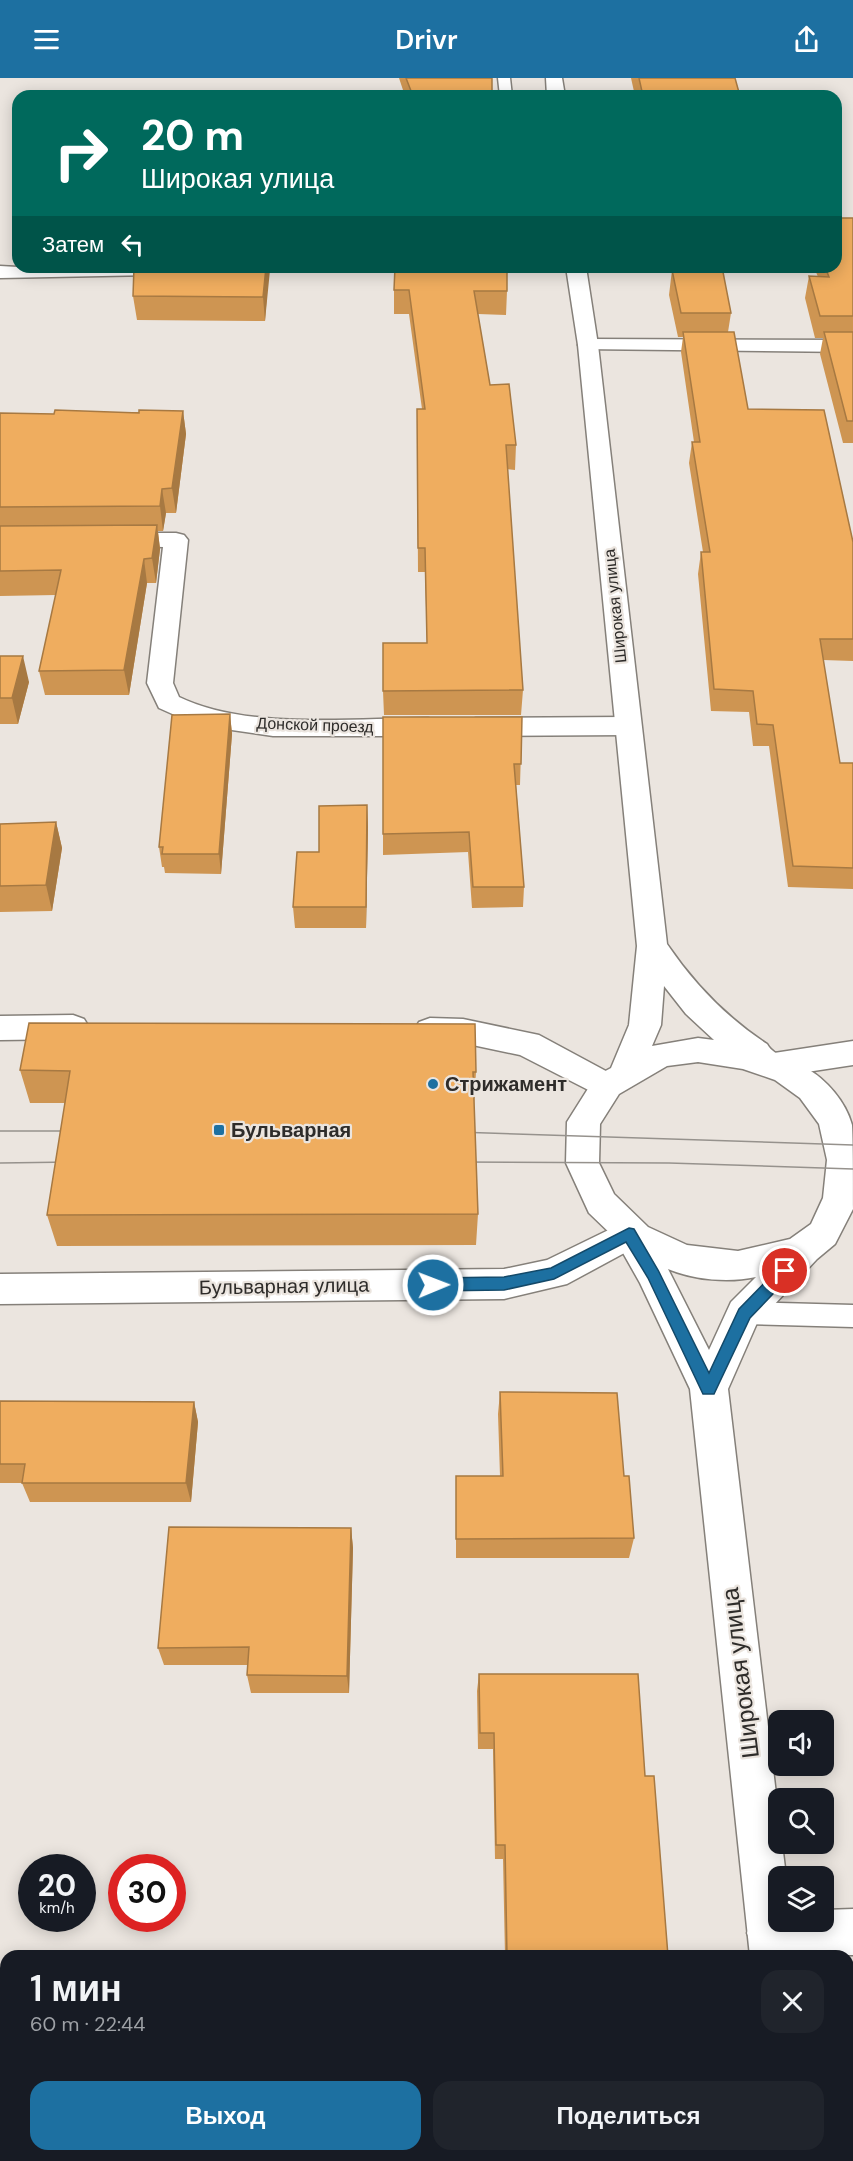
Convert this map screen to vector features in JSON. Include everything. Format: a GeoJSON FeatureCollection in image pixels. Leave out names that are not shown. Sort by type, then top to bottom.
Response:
{"type":"FeatureCollection","features":[{"type":"Feature","properties":{"kind":"main road","name":"Широкая улица"},"geometry":{"type":"LineString","coordinates":[[577,273],[588,345],[652,946],[645,1025],[616,1078],[588,1112],[580,1143],[585,1175],[601,1206],[629,1234],[653,1274],[709,1389],[772,1944]]}},
{"type":"Feature","properties":{"kind":"main road"},"geometry":{"type":"LineString","coordinates":[[588,345],[853,346]]}},
{"type":"Feature","properties":{"kind":"main road","name":"Донской проезд"},"geometry":{"type":"LineString","coordinates":[[94,540],[176,540],[160,683],[168,702],[197,716],[273,727],[627,726]]}},
{"type":"Feature","properties":{"kind":"main road","name":"Широкая улица"},"geometry":{"type":"LineString","coordinates":[[652,946],[687,998],[721,1031],[774,1065]]}},
{"type":"Feature","properties":{"kind":"main road"},"geometry":{"type":"LineString","coordinates":[[0,1028],[108,1027]]}},
{"type":"Feature","properties":{"kind":"main road"},"geometry":{"type":"LineString","coordinates":[[403,1030],[463,1031],[528,1044],[616,1078],[660,1055],[698,1050],[737,1053],[774,1065],[823,1094],[853,1104]]}},
{"type":"Feature","properties":{"kind":"main road"},"geometry":{"type":"LineString","coordinates":[[774,1065],[853,1053]]}},
{"type":"Feature","properties":{"kind":"main road"},"geometry":{"type":"LineString","coordinates":[[709,1389],[744,1313],[807,1248],[837,1221],[852,1188],[852,1152],[838,1118],[810,1088],[774,1065]]}},
{"type":"Feature","properties":{"kind":"main road"},"geometry":{"type":"LineString","coordinates":[[629,1234],[661,1253],[699,1264],[738,1267],[775,1262],[853,1225]]}},
{"type":"Feature","properties":{"kind":"main road","name":"Бульварная улица"},"geometry":{"type":"LineString","coordinates":[[0,1289],[504,1284],[554,1273],[629,1234]]}},
{"type":"Feature","properties":{"kind":"main road"},"geometry":{"type":"LineString","coordinates":[[772,1944],[853,1932]]}},
{"type":"Feature","properties":{"kind":"lane"},"geometry":{"type":"LineString","coordinates":[[744,1313],[853,1316]]}},
{"type":"Feature","properties":{"kind":"building"},"geometry":{"type":"Polygon","coordinates":[[[406,78],[492,78],[492,90],[411,90],[406,78]]]}},
{"type":"Feature","properties":{"kind":"building"},"geometry":{"type":"Polygon","coordinates":[[[639,78],[735,78],[738,90],[642,90],[639,78]]]}},
{"type":"Feature","properties":{"kind":"building"},"geometry":{"type":"Polygon","coordinates":[[[842,218],[853,218],[853,316],[820,316],[809,276],[829,277],[827,273],[842,273],[842,218]]]}},
{"type":"Feature","properties":{"kind":"building"},"geometry":{"type":"Polygon","coordinates":[[[134,273],[265,273],[263,297],[133,296],[134,273]]]}},
{"type":"Feature","properties":{"kind":"building"},"geometry":{"type":"Polygon","coordinates":[[[395,273],[507,273],[507,291],[474,291],[490,385],[509,384],[516,445],[506,445],[523,690],[383,691],[383,643],[427,643],[425,548],[418,548],[417,409],[425,409],[409,290],[394,290],[395,273]]]}},
{"type":"Feature","properties":{"kind":"building"},"geometry":{"type":"Polygon","coordinates":[[[673,273],[723,273],[731,313],[681,313],[673,273]]]}},
{"type":"Feature","properties":{"kind":"building"},"geometry":{"type":"Polygon","coordinates":[[[683,332],[734,332],[748,409],[824,410],[853,542],[853,639],[820,639],[840,763],[853,763],[853,868],[793,866],[773,725],[757,724],[753,691],[714,689],[701,552],[710,552],[692,442],[700,442],[683,332]]]}},
{"type":"Feature","properties":{"kind":"building"},"geometry":{"type":"Polygon","coordinates":[[[824,332],[853,332],[853,421],[847,421],[824,332]]]}},
{"type":"Feature","properties":{"kind":"building"},"geometry":{"type":"Polygon","coordinates":[[[55,410],[139,413],[139,410],[183,411],[172,488],[162,489],[160,506],[0,507],[0,413],[54,414],[55,410]]]}},
{"type":"Feature","properties":{"kind":"building"},"geometry":{"type":"Polygon","coordinates":[[[157,525],[152,558],[144,559],[124,670],[39,671],[61,570],[0,571],[0,526],[157,525]]]}},
{"type":"Feature","properties":{"kind":"building"},"geometry":{"type":"Polygon","coordinates":[[[0,656],[23,656],[12,698],[0,698],[0,656]]]}},
{"type":"Feature","properties":{"kind":"building"},"geometry":{"type":"Polygon","coordinates":[[[230,714],[219,854],[162,854],[163,847],[159,847],[172,715],[230,714]]]}},
{"type":"Feature","properties":{"kind":"building"},"geometry":{"type":"Polygon","coordinates":[[[383,717],[522,717],[521,764],[514,764],[524,887],[473,887],[469,832],[383,834],[383,717]]]}},
{"type":"Feature","properties":{"kind":"building"},"geometry":{"type":"Polygon","coordinates":[[[367,805],[366,907],[293,907],[297,852],[319,852],[319,806],[367,805]]]}},
{"type":"Feature","properties":{"kind":"building"},"geometry":{"type":"Polygon","coordinates":[[[56,822],[46,885],[0,886],[0,824],[56,822]]]}},
{"type":"Feature","properties":{"kind":"building"},"geometry":{"type":"Polygon","coordinates":[[[29,1023],[475,1024],[476,1072],[473,1072],[478,1214],[47,1215],[70,1071],[20,1070],[29,1023]]]}},
{"type":"Feature","properties":{"kind":"building"},"geometry":{"type":"Polygon","coordinates":[[[500,1392],[617,1393],[624,1476],[629,1476],[634,1538],[456,1539],[456,1476],[503,1476],[500,1392]]]}},
{"type":"Feature","properties":{"kind":"building"},"geometry":{"type":"Polygon","coordinates":[[[0,1401],[194,1402],[186,1483],[22,1483],[25,1464],[0,1464],[0,1401]]]}},
{"type":"Feature","properties":{"kind":"building"},"geometry":{"type":"Polygon","coordinates":[[[169,1527],[351,1528],[347,1676],[247,1675],[249,1647],[158,1648],[169,1527]]]}},
{"type":"Feature","properties":{"kind":"building"},"geometry":{"type":"Polygon","coordinates":[[[479,1674],[638,1674],[645,1776],[654,1776],[668,1950],[507,1950],[505,1845],[496,1845],[494,1733],[480,1733],[479,1674]]]}},
{"type":"Feature","properties":{"kind":"tram line"},"geometry":{"type":"LineString","coordinates":[[0,1131],[76,1131]]}},
{"type":"Feature","properties":{"kind":"tram line"},"geometry":{"type":"LineString","coordinates":[[457,1132],[853,1145]]}},
{"type":"Feature","properties":{"kind":"tram line"},"geometry":{"type":"LineString","coordinates":[[0,1163],[72,1162]]}},
{"type":"Feature","properties":{"kind":"tram line"},"geometry":{"type":"LineString","coordinates":[[459,1162],[669,1163],[853,1169]]}},
{"type":"Feature","properties":{"kind":"place","name":"Стрижамент"},"geometry":{"type":"Point","coordinates":[433,1084]}},
{"type":"Feature","properties":{"kind":"place","name":"Бульварная"},"geometry":{"type":"Point","coordinates":[219,1130]}},
{"type":"Feature","properties":{"kind":"route"},"geometry":{"type":"LineString","coordinates":[[433,1285],[504,1284],[554,1273],[629,1234],[653,1274],[709,1389],[744,1313],[785,1271]]}}]}
